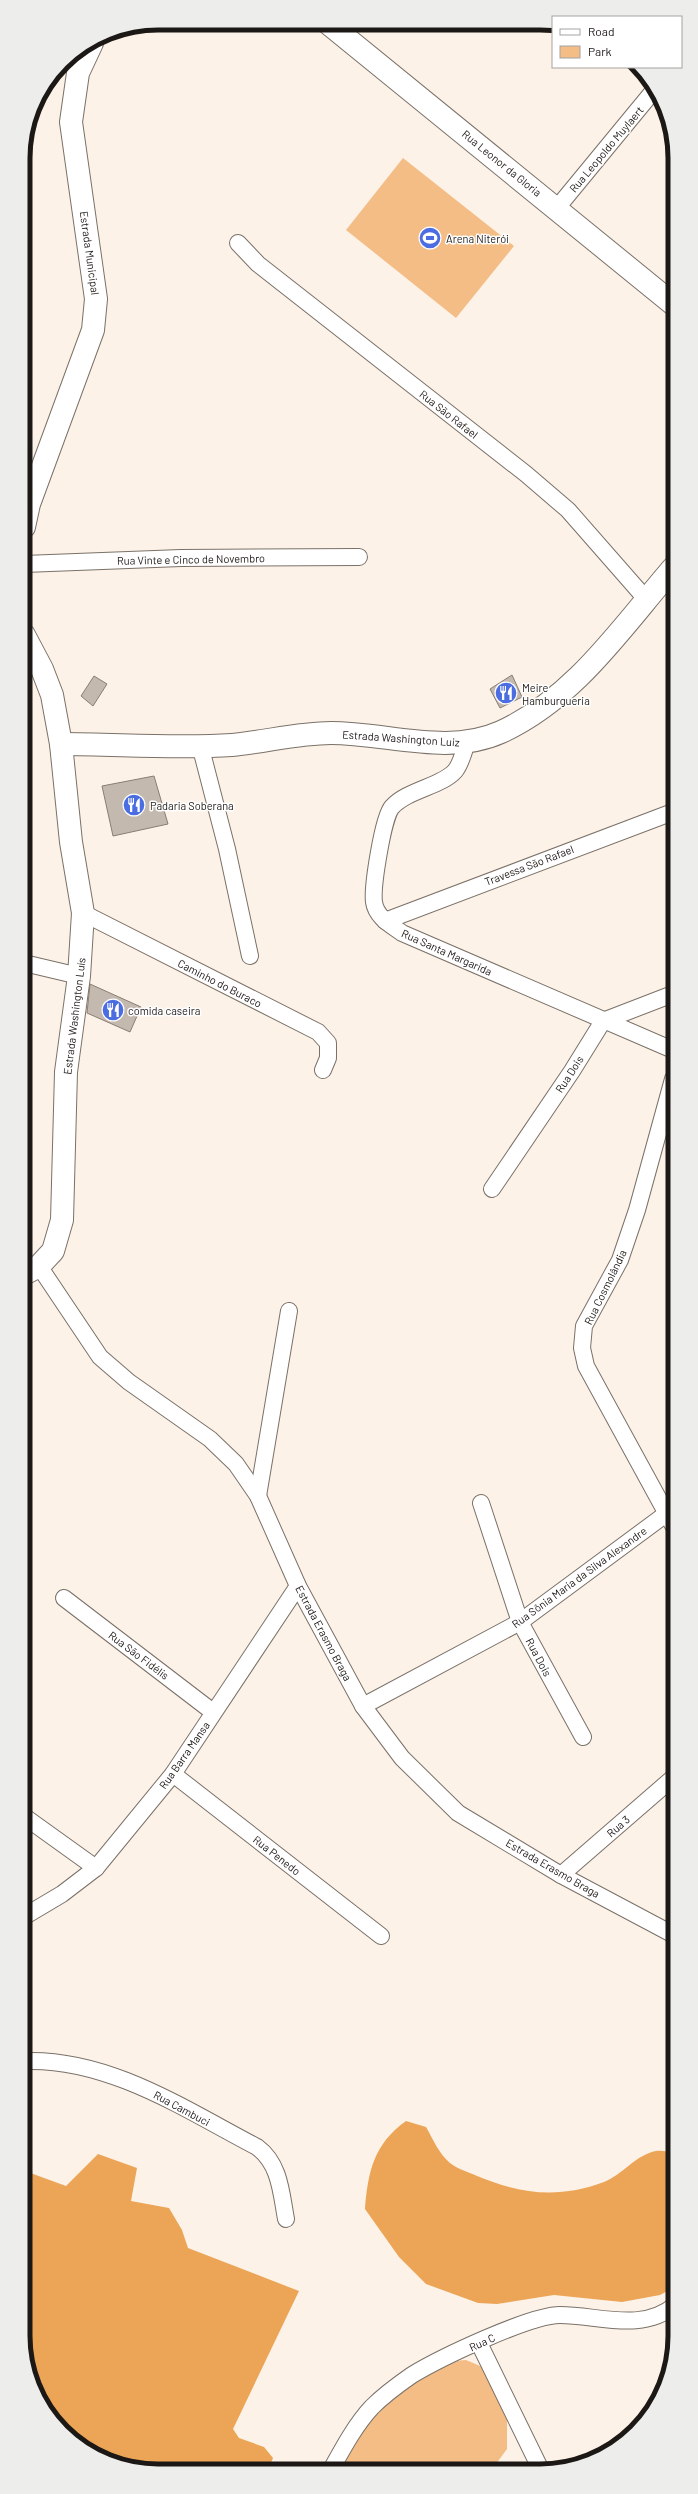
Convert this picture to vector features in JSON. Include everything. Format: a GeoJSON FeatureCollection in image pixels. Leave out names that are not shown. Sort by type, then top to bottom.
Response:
{"type":"FeatureCollection","features":[{"type":"Feature","properties":{"kind":"street","name":"Rua Leonor da Gloria"},"geometry":{"type":"LineString","coordinates":[[336,30],[668,300]]}},
{"type":"Feature","properties":{"kind":"street","name":"Estrada Municipal"},"geometry":{"type":"LineString","coordinates":[[30,499],[93,330],[96,299],[71,122],[78,73],[88,51]]}},
{"type":"Feature","properties":{"kind":"street","name":"Rua Leopoldo Muylaert"},"geometry":{"type":"LineString","coordinates":[[557,208],[651,94]]}},
{"type":"Feature","properties":{"kind":"street","name":"Rua São Rafael"},"geometry":{"type":"LineString","coordinates":[[238,243],[258,264],[532,479],[568,510],[646,599]]}},
{"type":"Feature","properties":{"kind":"street","name":"Rua Vinte e Cinco de Novembro"},"geometry":{"type":"LineString","coordinates":[[30,564],[181,558],[359,557]]}},
{"type":"Feature","properties":{"kind":"street","name":"Estrada Washington Luiz"},"geometry":{"type":"LineString","coordinates":[[61,744],[233,745],[283,737],[330,733],[373,735],[433,742],[467,742],[500,732],[537,712],[578,678],[668,574]]}},
{"type":"Feature","properties":{"kind":"street"},"geometry":{"type":"LineString","coordinates":[[30,646],[42,669],[52,695],[61,744]]}},
{"type":"Feature","properties":{"kind":"street","name":"Rua Santa Margarida"},"geometry":{"type":"LineString","coordinates":[[467,742],[456,770],[397,802],[388,812],[376,868],[374,902],[385,921],[402,932],[603,1021],[668,1048]]}},
{"type":"Feature","properties":{"kind":"street","name":"Estrada Washington Luís"},"geometry":{"type":"LineString","coordinates":[[32,1270],[53,1252],[62,1220],[66,1072],[79,976],[84,913],[71,842],[61,744]]}},
{"type":"Feature","properties":{"kind":"street"},"geometry":{"type":"LineString","coordinates":[[200,745],[226,849],[250,956]]}},
{"type":"Feature","properties":{"kind":"street","name":"Travessa São Rafael"},"geometry":{"type":"LineString","coordinates":[[385,921],[668,814]]}},
{"type":"Feature","properties":{"kind":"street","name":"Caminho do Buraco"},"geometry":{"type":"LineString","coordinates":[[84,913],[318,1032],[328,1043],[328,1058],[323,1070]]}},
{"type":"Feature","properties":{"kind":"street"},"geometry":{"type":"LineString","coordinates":[[30,964],[79,976]]}},
{"type":"Feature","properties":{"kind":"street"},"geometry":{"type":"LineString","coordinates":[[603,1021],[668,996]]}},
{"type":"Feature","properties":{"kind":"street","name":"Rua Dois"},"geometry":{"type":"LineString","coordinates":[[492,1189],[572,1071],[603,1021]]}},
{"type":"Feature","properties":{"kind":"street","name":"Rua Cosmolândia"},"geometry":{"type":"LineString","coordinates":[[668,1097],[637,1210],[620,1260],[584,1326],[582,1348],[586,1366],[668,1517]]}},
{"type":"Feature","properties":{"kind":"street","name":"Estrada Erasmo Braga"},"geometry":{"type":"LineString","coordinates":[[32,1270],[100,1357],[129,1382],[210,1439],[236,1464],[258,1496],[298,1586],[363,1706],[402,1758],[458,1813],[561,1875],[668,1932]]}},
{"type":"Feature","properties":{"kind":"street"},"geometry":{"type":"LineString","coordinates":[[258,1496],[289,1310]]}},
{"type":"Feature","properties":{"kind":"street","name":"Rua Dois"},"geometry":{"type":"LineString","coordinates":[[481,1504],[520,1622],[583,1737]]}},
{"type":"Feature","properties":{"kind":"street","name":"Rua Sônia Maria da Silva Alexandre"},"geometry":{"type":"LineString","coordinates":[[363,1706],[520,1622],[666,1514]]}},
{"type":"Feature","properties":{"kind":"street","name":"Rua Barra Mansa"},"geometry":{"type":"LineString","coordinates":[[30,1913],[62,1894],[96,1868],[173,1774],[298,1586]]}},
{"type":"Feature","properties":{"kind":"street","name":"Rua São Fidélis"},"geometry":{"type":"LineString","coordinates":[[64,1598],[213,1712]]}},
{"type":"Feature","properties":{"kind":"street","name":"Rua Penedo"},"geometry":{"type":"LineString","coordinates":[[173,1774],[381,1936]]}},
{"type":"Feature","properties":{"kind":"street","name":"Rua 3"},"geometry":{"type":"LineString","coordinates":[[561,1875],[668,1782]]}},
{"type":"Feature","properties":{"kind":"street"},"geometry":{"type":"LineString","coordinates":[[30,1821],[96,1868]]}},
{"type":"Feature","properties":{"kind":"street","name":"Rua Cambuci"},"geometry":{"type":"LineString","coordinates":[[30,2061],[43,2060],[88,2068],[139,2086],[257,2147],[268,2155],[274,2165],[286,2219]]}},
{"type":"Feature","properties":{"kind":"street","name":"Rua C"},"geometry":{"type":"LineString","coordinates":[[335,2464],[372,2408],[412,2376],[479,2343],[541,2317],[560,2315],[618,2321],[642,2320],[668,2310]]}},
{"type":"Feature","properties":{"kind":"street"},"geometry":{"type":"LineString","coordinates":[[479,2343],[538,2464]]}},
{"type":"Feature","properties":{"kind":"green space","name":"Arena Niterói"},"geometry":{"type":"Polygon","coordinates":[[[403,158],[514,246],[456,318],[346,230],[403,158]]]}},
{"type":"Feature","properties":{"kind":"green space"},"geometry":{"type":"Polygon","coordinates":[[[466,2360],[485,2368],[507,2411],[507,2449],[496,2464],[341,2464],[377,2406],[442,2362],[466,2360]]]}},
{"type":"Feature","properties":{"kind":"shaded area"},"geometry":{"type":"Polygon","coordinates":[[[406,2121],[426,2127],[436,2146],[446,2159],[456,2167],[509,2187],[540,2192],[571,2191],[604,2182],[617,2175],[642,2156],[658,2151],[668,2152],[668,2291],[660,2295],[622,2302],[554,2295],[497,2304],[478,2303],[426,2284],[399,2257],[365,2209],[368,2182],[375,2159],[380,2149],[395,2130],[406,2121]]]}},
{"type":"Feature","properties":{"kind":"shaded area"},"geometry":{"type":"Polygon","coordinates":[[[98,2154],[137,2168],[131,2201],[169,2208],[182,2230],[188,2248],[299,2291],[233,2429],[239,2438],[264,2447],[273,2458],[271,2464],[149,2464],[133,2462],[94,2447],[67,2427],[56,2414],[43,2393],[32,2361],[30,2345],[30,2173],[66,2186],[98,2154]]]}},
{"type":"Feature","properties":{"kind":"building","name":"Meire Hamburgueria"},"geometry":{"type":"Polygon","coordinates":[[[512,675],[522,697],[500,708],[490,689],[512,675]]]}},
{"type":"Feature","properties":{"kind":"building"},"geometry":{"type":"Polygon","coordinates":[[[94,676],[107,684],[93,706],[81,696],[94,676]]]}},
{"type":"Feature","properties":{"kind":"building","name":"Padaria Soberana"},"geometry":{"type":"Polygon","coordinates":[[[154,776],[168,824],[113,836],[102,786],[154,776]]]}},
{"type":"Feature","properties":{"kind":"building","name":"comida caseira"},"geometry":{"type":"Polygon","coordinates":[[[90,984],[141,1007],[130,1032],[87,1013],[90,984]]]}},
{"type":"Feature","properties":{"kind":"place","name":"Arena Niterói"},"geometry":{"type":"Point","coordinates":[430,238]}},
{"type":"Feature","properties":{"kind":"place","name":"Meire Hamburgueria"},"geometry":{"type":"Point","coordinates":[506,693]}},
{"type":"Feature","properties":{"kind":"place","name":"Padaria Soberana"},"geometry":{"type":"Point","coordinates":[134,805]}},
{"type":"Feature","properties":{"kind":"place","name":"comida caseira"},"geometry":{"type":"Point","coordinates":[113,1010]}}]}
